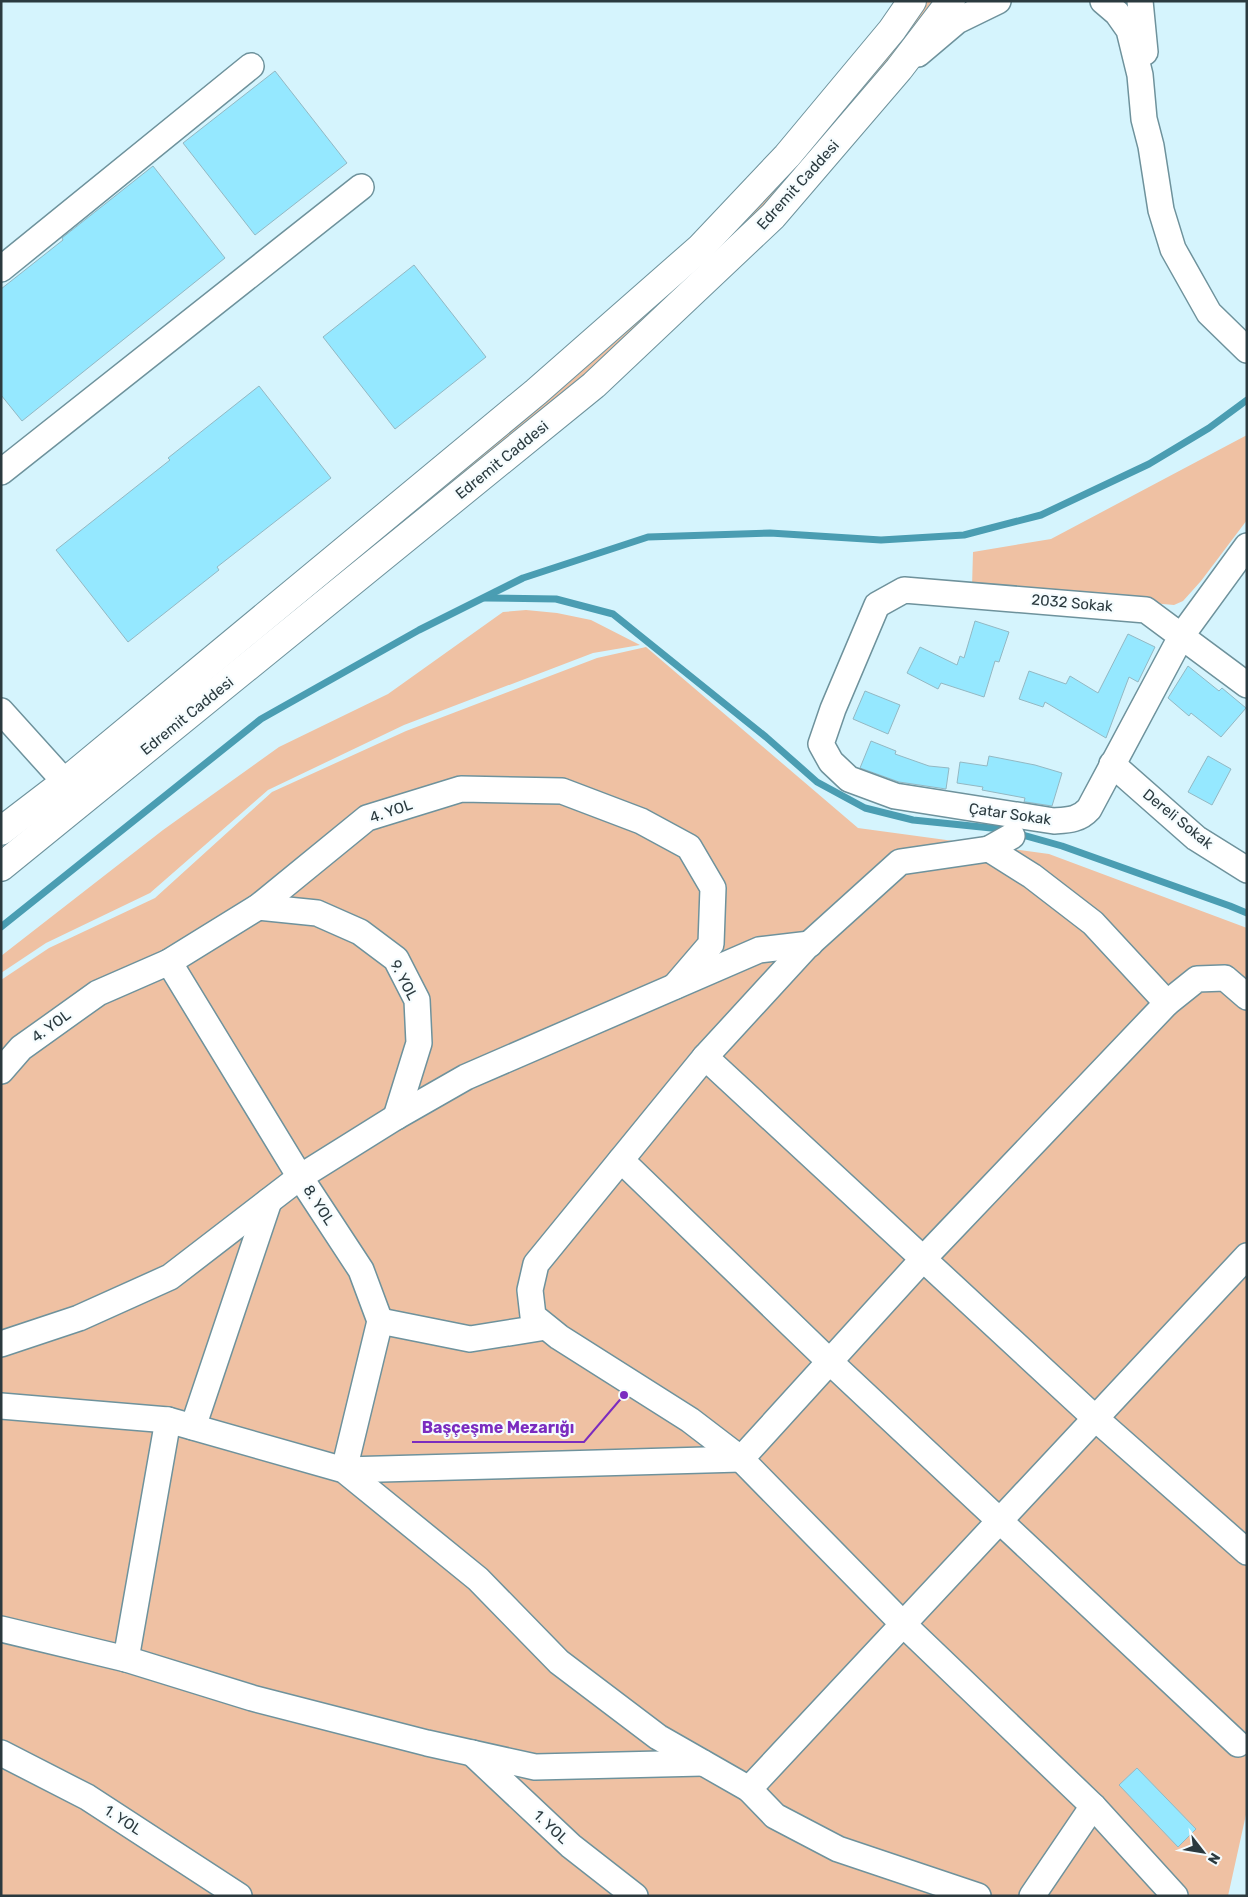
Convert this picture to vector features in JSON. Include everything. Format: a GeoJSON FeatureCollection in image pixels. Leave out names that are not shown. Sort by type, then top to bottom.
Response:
{"type":"FeatureCollection","features":[{"type":"Feature","properties":{"kind":"highway","name":"Edremit Caddesi"},"geometry":{"type":"LineString","coordinates":[[1,832],[65,782],[536,392],[700,248],[787,156],[892,30],[912,1]]}},
{"type":"Feature","properties":{"kind":"highway","name":"Edremit Caddesi"},"geometry":{"type":"LineString","coordinates":[[1,867],[594,386],[773,216],[899,70],[951,1]]}},
{"type":"Feature","properties":{"kind":"street"},"geometry":{"type":"LineString","coordinates":[[899,70],[957,22],[998,1]]}},
{"type":"Feature","properties":{"kind":"street"},"geometry":{"type":"LineString","coordinates":[[1102,1],[1117,13],[1129,30],[1140,75],[1144,119],[1151,146],[1161,210],[1174,249],[1209,312],[1242,346]]}},
{"type":"Feature","properties":{"kind":"street"},"geometry":{"type":"LineString","coordinates":[[1140,1],[1153,122],[1151,146]]}},
{"type":"Feature","properties":{"kind":"street"},"geometry":{"type":"LineString","coordinates":[[1,269],[251,66]]}},
{"type":"Feature","properties":{"kind":"street"},"geometry":{"type":"LineString","coordinates":[[1,472],[361,187]]}},
{"type":"Feature","properties":{"kind":"street","name":"Çatar Sokak"},"geometry":{"type":"LineString","coordinates":[[876,605],[833,709],[822,744],[831,762],[849,779],[895,796],[1054,822],[1075,819],[1089,809],[1182,635],[1247,546]]}},
{"type":"Feature","properties":{"kind":"street","name":"2032 Sokak"},"geometry":{"type":"LineString","coordinates":[[876,605],[904,590],[1146,610],[1247,685]]}},
{"type":"Feature","properties":{"kind":"street"},"geometry":{"type":"LineString","coordinates":[[1,711],[65,782]]}},
{"type":"Feature","properties":{"kind":"street","name":"Dereli Sokak"},"geometry":{"type":"LineString","coordinates":[[1112,764],[1196,838],[1247,870]]}},
{"type":"Feature","properties":{"kind":"street","name":"4. YOL"},"geometry":{"type":"LineString","coordinates":[[1,1071],[20,1048],[98,993],[169,962],[258,907],[367,818],[461,788],[562,791],[641,821],[689,847],[713,888],[711,944],[675,986]]}},
{"type":"Feature","properties":{"kind":"street"},"geometry":{"type":"LineString","coordinates":[[1012,836],[989,849],[900,862],[810,944],[705,1057],[536,1264],[530,1290],[533,1316],[559,1337],[690,1420],[741,1460],[903,1624],[1092,1806],[1175,1896]]}},
{"type":"Feature","properties":{"kind":"street"},"geometry":{"type":"LineString","coordinates":[[989,849],[1032,876],[1093,923],[1167,1003]]}},
{"type":"Feature","properties":{"kind":"street","name":"9. YOL"},"geometry":{"type":"LineString","coordinates":[[258,907],[318,913],[360,932],[396,959],[417,1000],[419,1043],[396,1117]]}},
{"type":"Feature","properties":{"kind":"street"},"geometry":{"type":"LineString","coordinates":[[1,1344],[79,1318],[170,1277],[300,1177],[396,1117],[466,1077],[759,950],[810,944]]}},
{"type":"Feature","properties":{"kind":"street","name":"8. YOL"},"geometry":{"type":"LineString","coordinates":[[169,962],[300,1177],[361,1270],[380,1320]]}},
{"type":"Feature","properties":{"kind":"street"},"geometry":{"type":"LineString","coordinates":[[1,1406],[168,1420],[344,1470],[741,1460],[923,1259],[1167,1003],[1197,979],[1225,978],[1247,997]]}},
{"type":"Feature","properties":{"kind":"street"},"geometry":{"type":"LineString","coordinates":[[705,1057],[1095,1418],[1247,1552]]}},
{"type":"Feature","properties":{"kind":"street"},"geometry":{"type":"LineString","coordinates":[[621,1160],[829,1361],[1238,1744]]}},
{"type":"Feature","properties":{"kind":"street"},"geometry":{"type":"LineString","coordinates":[[193,1427],[269,1201]]}},
{"type":"Feature","properties":{"kind":"street"},"geometry":{"type":"LineString","coordinates":[[749,1789],[1247,1256]]}},
{"type":"Feature","properties":{"kind":"street"},"geometry":{"type":"LineString","coordinates":[[344,1470],[380,1320],[470,1339],[546,1327]]}},
{"type":"Feature","properties":{"kind":"street"},"geometry":{"type":"LineString","coordinates":[[126,1659],[168,1420]]}},
{"type":"Feature","properties":{"kind":"street"},"geometry":{"type":"LineString","coordinates":[[344,1470],[478,1579],[559,1662],[658,1737],[749,1789],[775,1816],[838,1849],[978,1896]]}},
{"type":"Feature","properties":{"kind":"street"},"geometry":{"type":"LineString","coordinates":[[1,1629],[126,1659],[252,1698],[427,1744],[535,1766],[703,1763]]}},
{"type":"Feature","properties":{"kind":"street","name":"1. YOL"},"geometry":{"type":"LineString","coordinates":[[1,1753],[87,1797],[239,1896]]}},
{"type":"Feature","properties":{"kind":"street","name":"1. YOL"},"geometry":{"type":"LineString","coordinates":[[472,1753],[571,1846],[635,1896]]}},
{"type":"Feature","properties":{"kind":"street"},"geometry":{"type":"LineString","coordinates":[[1032,1896],[1092,1806]]}},
{"type":"Feature","properties":{"kind":"shaded area"},"geometry":{"type":"Polygon","coordinates":[[[927,1],[936,1],[893,57],[758,212],[652,316],[539,415],[1,852],[1,848],[494,445],[620,338],[697,264],[912,21],[927,1]]]}},
{"type":"Feature","properties":{"kind":"shaded area"},"geometry":{"type":"Polygon","coordinates":[[[1247,435],[1247,520],[1201,581],[1183,601],[1174,605],[972,587],[973,552],[1051,539],[1247,435]]]}},
{"type":"Feature","properties":{"kind":"shaded area"},"geometry":{"type":"Polygon","coordinates":[[[526,610],[557,613],[591,620],[640,645],[593,653],[404,725],[268,790],[150,893],[46,943],[1,973],[1,956],[163,830],[279,747],[388,694],[503,612],[526,610]]]}},
{"type":"Feature","properties":{"kind":"shaded area"},"geometry":{"type":"Polygon","coordinates":[[[646,647],[858,828],[1049,854],[1247,928],[1247,1810],[1228,1896],[1,1896],[1,980],[49,948],[155,898],[272,792],[406,731],[597,658],[646,647]]]}},
{"type":"Feature","properties":{"kind":"building"},"geometry":{"type":"Polygon","coordinates":[[[275,71],[347,163],[255,235],[183,143],[275,71]]]}},
{"type":"Feature","properties":{"kind":"building"},"geometry":{"type":"Polygon","coordinates":[[[153,166],[225,258],[22,421],[1,395],[1,289],[153,166]]]}},
{"type":"Feature","properties":{"kind":"building"},"geometry":{"type":"Polygon","coordinates":[[[414,265],[486,357],[395,429],[323,337],[414,265]]]}},
{"type":"Feature","properties":{"kind":"building"},"geometry":{"type":"Polygon","coordinates":[[[259,386],[331,478],[217,567],[219,570],[128,642],[56,550],[170,460],[168,458],[259,386]]]}},
{"type":"Feature","properties":{"kind":"building"},"geometry":{"type":"Polygon","coordinates":[[[975,621],[1009,632],[999,662],[995,661],[984,697],[941,683],[938,689],[907,673],[920,647],[957,665],[960,656],[964,658],[975,621]]]}},
{"type":"Feature","properties":{"kind":"building"},"geometry":{"type":"Polygon","coordinates":[[[1128,634],[1155,647],[1138,682],[1129,677],[1106,738],[1045,702],[1043,707],[1019,699],[1029,671],[1066,684],[1070,676],[1098,693],[1128,634]]]}},
{"type":"Feature","properties":{"kind":"building"},"geometry":{"type":"Polygon","coordinates":[[[1188,666],[1219,691],[1222,688],[1246,708],[1221,737],[1191,713],[1189,716],[1168,698],[1188,666]]]}},
{"type":"Feature","properties":{"kind":"building"},"geometry":{"type":"Polygon","coordinates":[[[865,691],[900,705],[888,734],[853,719],[865,691]]]}},
{"type":"Feature","properties":{"kind":"building"},"geometry":{"type":"Polygon","coordinates":[[[871,741],[896,751],[895,754],[929,766],[949,768],[946,789],[899,782],[860,768],[871,741]]]}},
{"type":"Feature","properties":{"kind":"building"},"geometry":{"type":"Polygon","coordinates":[[[989,756],[1035,765],[1062,773],[1052,806],[1024,802],[1025,798],[982,790],[983,787],[957,783],[960,762],[987,766],[989,756]]]}},
{"type":"Feature","properties":{"kind":"building"},"geometry":{"type":"Polygon","coordinates":[[[1208,756],[1231,769],[1212,805],[1188,792],[1208,756]]]}},
{"type":"Feature","properties":{"kind":"building"},"geometry":{"type":"Polygon","coordinates":[[[1137,1768],[1196,1829],[1178,1847],[1119,1785],[1137,1768]]]}},
{"type":"Feature","properties":{"kind":"waterway"},"geometry":{"type":"LineString","coordinates":[[1,927],[261,719],[419,630],[523,578],[648,537],[770,533],[881,540],[964,535],[1041,515],[1149,464],[1209,428],[1247,400]]}},
{"type":"Feature","properties":{"kind":"waterway"},"geometry":{"type":"LineString","coordinates":[[485,598],[556,599],[613,614],[766,737],[817,782],[865,808],[913,820],[1001,829],[1062,846],[1247,913]]}},
{"type":"Feature","properties":{"kind":"place","name":"Başçeşme Mezarığı"},"geometry":{"type":"Point","coordinates":[624,1395]}}]}
